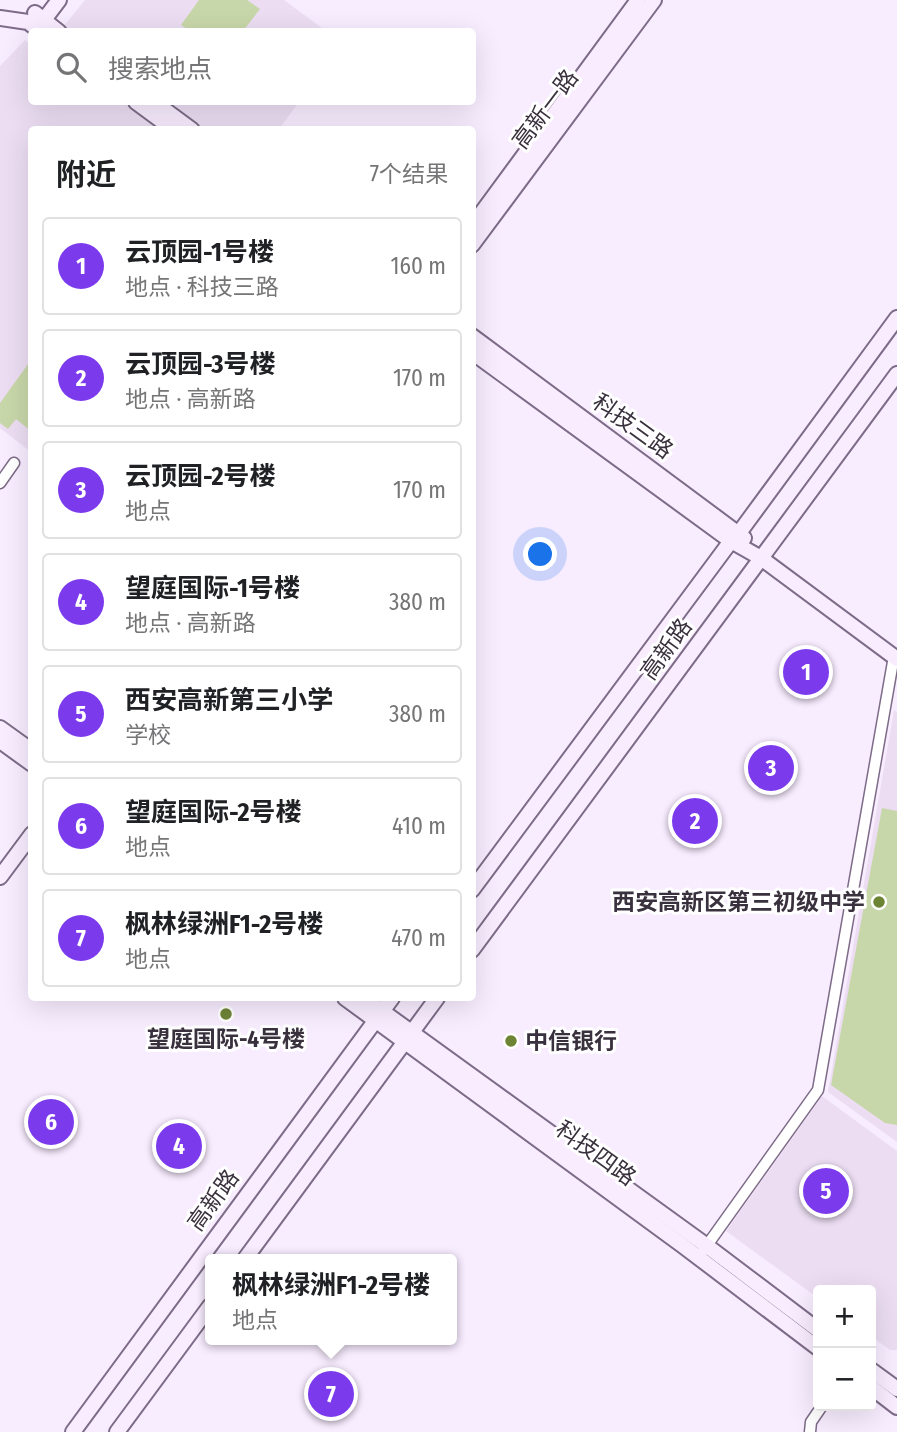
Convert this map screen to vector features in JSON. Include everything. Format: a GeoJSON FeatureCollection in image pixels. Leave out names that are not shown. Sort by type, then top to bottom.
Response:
{"type":"FeatureCollection","features":[{"type":"Feature","properties":{"kind":"street"},"geometry":{"type":"LineString","coordinates":[[37,23],[44,0]]}},
{"type":"Feature","properties":{"kind":"street"},"geometry":{"type":"LineString","coordinates":[[37,23],[59,0]]}},
{"type":"Feature","properties":{"kind":"street","name":"高新一路"},"geometry":{"type":"LineString","coordinates":[[476,221],[638,0]]}},
{"type":"Feature","properties":{"kind":"street","name":"高新一路"},"geometry":{"type":"LineString","coordinates":[[476,241],[654,0]]}},
{"type":"Feature","properties":{"kind":"street"},"geometry":{"type":"LineString","coordinates":[[0,18],[37,23]]}},
{"type":"Feature","properties":{"kind":"street"},"geometry":{"type":"LineString","coordinates":[[140,105],[168,126]]}},
{"type":"Feature","properties":{"kind":"street"},"geometry":{"type":"LineString","coordinates":[[158,105],[187,126]]}},
{"type":"Feature","properties":{"kind":"street","name":"高新路"},"geometry":{"type":"LineString","coordinates":[[476,885],[897,318]]}},
{"type":"Feature","properties":{"kind":"street","name":"科技三路"},"geometry":{"type":"LineString","coordinates":[[476,339],[761,558],[895,657]]}},
{"type":"Feature","properties":{"kind":"street","name":"科技三路"},"geometry":{"type":"LineString","coordinates":[[476,355],[735,537]]}},
{"type":"Feature","properties":{"kind":"street","name":"高新路"},"geometry":{"type":"LineString","coordinates":[[476,945],[897,374]]}},
{"type":"Feature","properties":{"kind":"street"},"geometry":{"type":"LineString","coordinates":[[0,483],[14,463]]}},
{"type":"Feature","properties":{"kind":"street"},"geometry":{"type":"LineString","coordinates":[[703,1252],[818,1090],[895,657]]}},
{"type":"Feature","properties":{"kind":"street"},"geometry":{"type":"LineString","coordinates":[[0,728],[28,748]]}},
{"type":"Feature","properties":{"kind":"street"},"geometry":{"type":"LineString","coordinates":[[0,741],[28,761]]}},
{"type":"Feature","properties":{"kind":"street"},"geometry":{"type":"LineString","coordinates":[[0,877],[28,839]]}},
{"type":"Feature","properties":{"kind":"street","name":"科技四路"},"geometry":{"type":"LineString","coordinates":[[351,1001],[379,1016],[703,1252],[813,1327]]}},
{"type":"Feature","properties":{"kind":"street","name":"科技四路"},"geometry":{"type":"LineString","coordinates":[[366,1001],[379,1016]]}},
{"type":"Feature","properties":{"kind":"street","name":"高新路"},"geometry":{"type":"LineString","coordinates":[[73,1432],[390,1001]]}},
{"type":"Feature","properties":{"kind":"street"},"geometry":{"type":"LineString","coordinates":[[249,1254],[435,1001]]}},
{"type":"Feature","properties":{"kind":"street","name":"科技四路"},"geometry":{"type":"LineString","coordinates":[[703,1252],[813,1344]]}},
{"type":"Feature","properties":{"kind":"street"},"geometry":{"type":"LineString","coordinates":[[117,1432],[205,1313]]}},
{"type":"Feature","properties":{"kind":"street"},"geometry":{"type":"LineString","coordinates":[[876,1374],[897,1389]]}},
{"type":"Feature","properties":{"kind":"street"},"geometry":{"type":"LineString","coordinates":[[876,1391],[897,1406]]}},
{"type":"Feature","properties":{"kind":"street"},"geometry":{"type":"LineString","coordinates":[[810,1432],[811,1422],[819,1411]]}},
{"type":"Feature","properties":{"kind":"shaded area"},"geometry":{"type":"Polygon","coordinates":[[[85,0],[284,0],[322,28],[62,28],[85,0]]]}},
{"type":"Feature","properties":{"kind":"shaded area"},"geometry":{"type":"Polygon","coordinates":[[[25,40],[28,42],[28,105],[297,105],[281,126],[28,126],[28,450],[0,428],[0,66],[25,40]]]}},
{"type":"Feature","properties":{"kind":"shaded area","name":"西安高新区第三初级中学"},"geometry":{"type":"Polygon","coordinates":[[[894,710],[897,712],[897,1142],[828,1092],[894,710]]]}},
{"type":"Feature","properties":{"kind":"shaded area"},"geometry":{"type":"Polygon","coordinates":[[[822,1096],[897,1151],[897,1350],[890,1350],[876,1340],[876,1285],[813,1285],[813,1294],[726,1231],[822,1096]]]}},
{"type":"Feature","properties":{"kind":"green space"},"geometry":{"type":"Polygon","coordinates":[[[199,0],[247,0],[260,9],[245,28],[186,28],[181,25],[199,0]]]}},
{"type":"Feature","properties":{"kind":"green space"},"geometry":{"type":"Polygon","coordinates":[[[28,364],[28,429],[16,419],[8,429],[0,423],[0,403],[28,364]]]}},
{"type":"Feature","properties":{"kind":"green space","name":"西安高新区第三初级中学"},"geometry":{"type":"Polygon","coordinates":[[[882,808],[897,811],[897,1125],[885,1123],[831,1085],[882,808]]]}},
{"type":"Feature","properties":{"kind":"place","name":"云顶园-1号楼"},"geometry":{"type":"Point","coordinates":[806,672]}},
{"type":"Feature","properties":{"kind":"place","name":"云顶园-2号楼"},"geometry":{"type":"Point","coordinates":[771,768]}},
{"type":"Feature","properties":{"kind":"place","name":"云顶园-3号楼"},"geometry":{"type":"Point","coordinates":[695,821]}},
{"type":"Feature","properties":{"kind":"place","name":"西安高新区第三初级中学"},"geometry":{"type":"Point","coordinates":[879,902]}},
{"type":"Feature","properties":{"kind":"place","name":"望庭国际-4号楼"},"geometry":{"type":"Point","coordinates":[226,1014]}},
{"type":"Feature","properties":{"kind":"place","name":"中信银行"},"geometry":{"type":"Point","coordinates":[511,1041]}},
{"type":"Feature","properties":{"kind":"place","name":"望庭国际-2号楼"},"geometry":{"type":"Point","coordinates":[51,1122]}},
{"type":"Feature","properties":{"kind":"place","name":"望庭国际-1号楼"},"geometry":{"type":"Point","coordinates":[179,1146]}},
{"type":"Feature","properties":{"kind":"place","name":"西安高新第三小学"},"geometry":{"type":"Point","coordinates":[826,1191]}},
{"type":"Feature","properties":{"kind":"place","name":"枫林绿洲F1-2号楼"},"geometry":{"type":"Point","coordinates":[331,1394]}}]}
